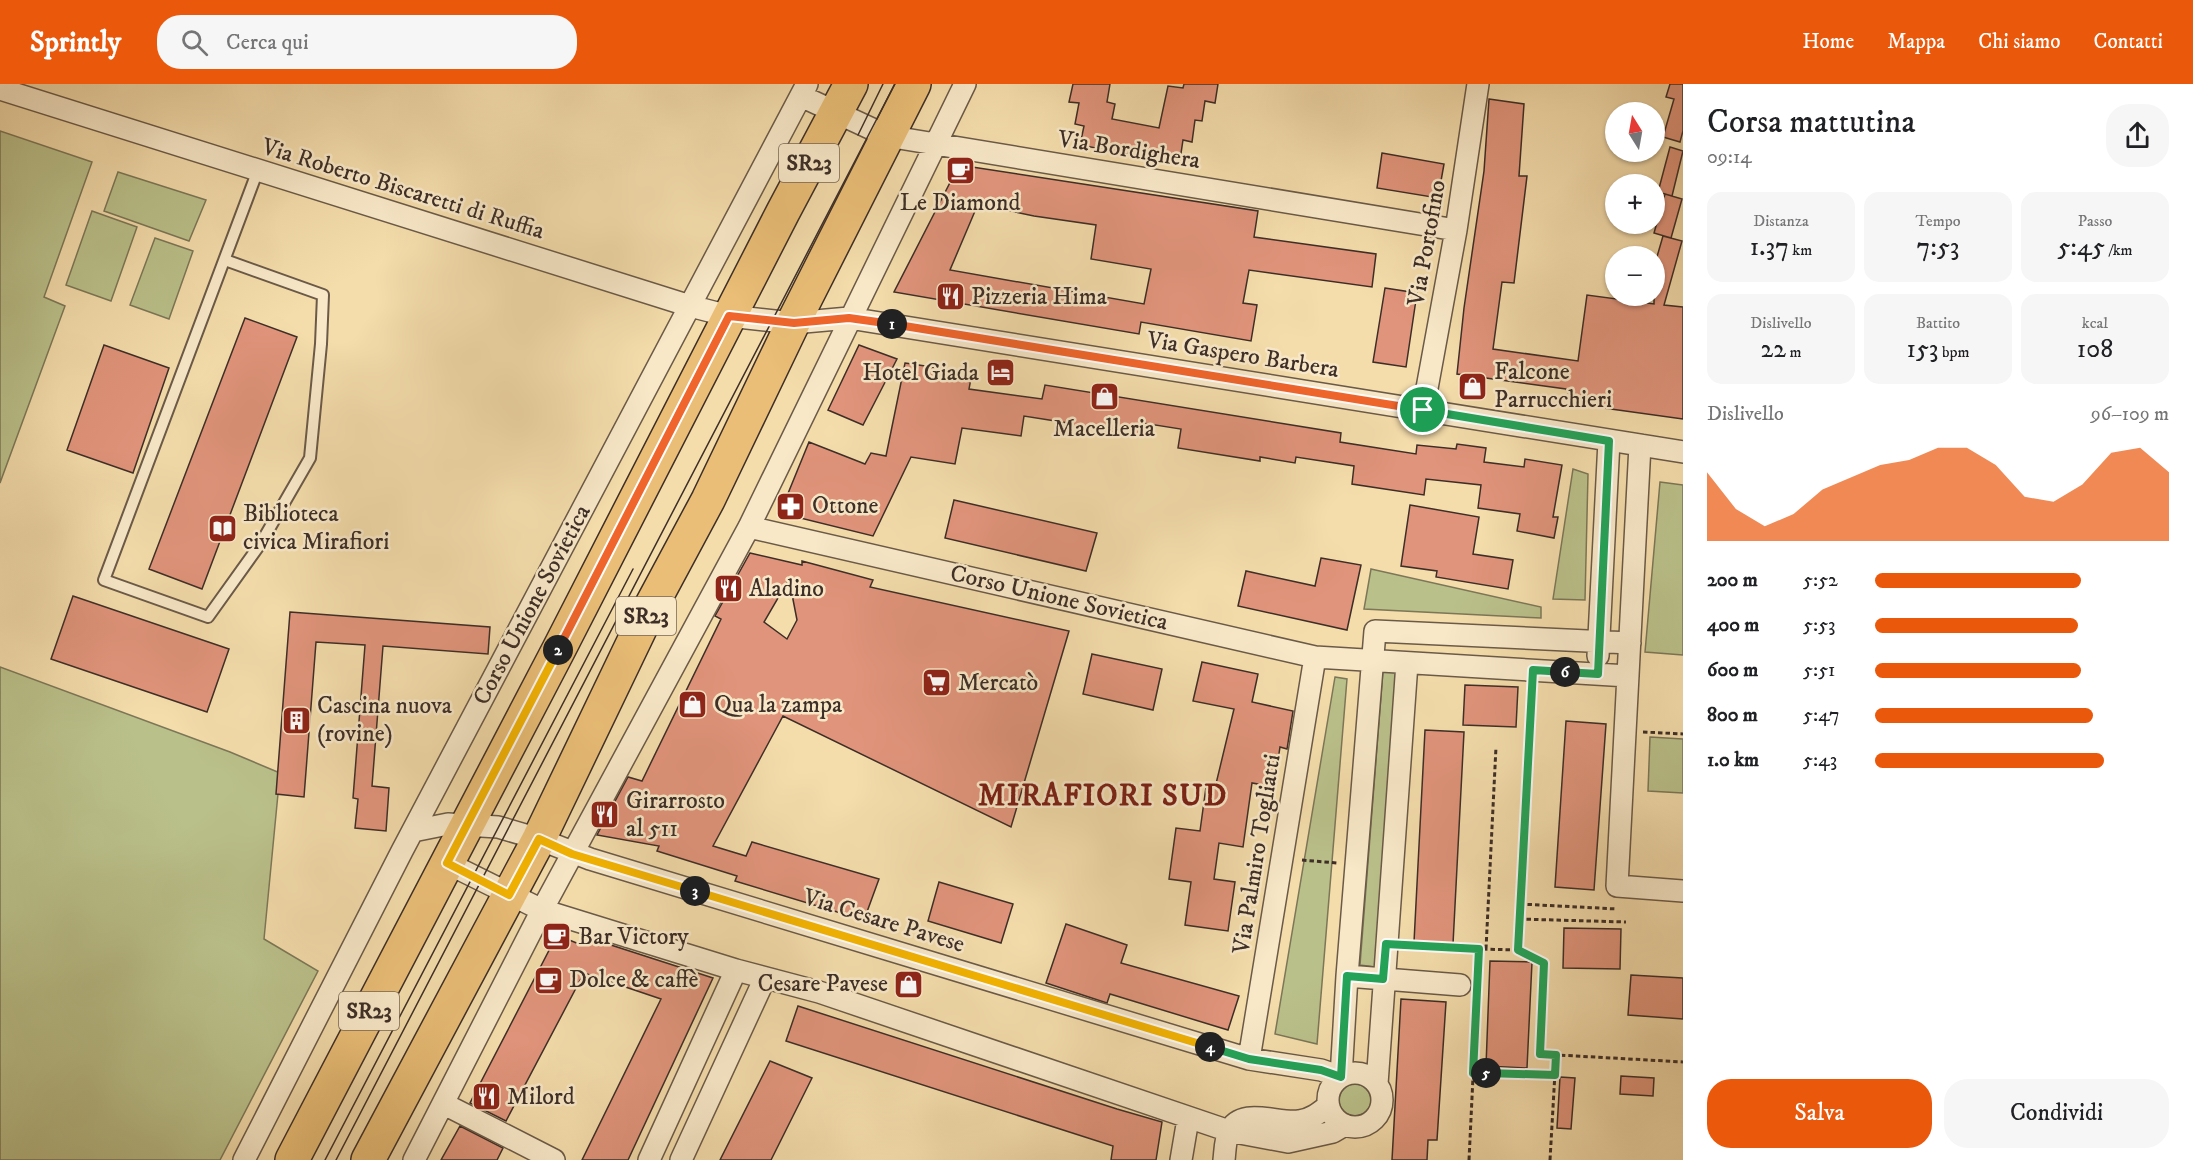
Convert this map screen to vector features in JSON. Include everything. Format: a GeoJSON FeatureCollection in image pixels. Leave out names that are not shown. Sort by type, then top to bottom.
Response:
{"type":"FeatureCollection","features":[{"type":"Feature","properties":{"kind":"main road","name":"Corso Unione Sovietica"},"geometry":{"type":"LineString","coordinates":[[292,1160],[851,84]]}},
{"type":"Feature","properties":{"kind":"main road","name":"SR23"},"geometry":{"type":"LineString","coordinates":[[368,1160],[539,839],[649,610],[708,500],[914,84]]}},
{"type":"Feature","properties":{"kind":"street"},"geometry":{"type":"LineString","coordinates":[[414,1160],[542,910],[749,527],[965,84]]}},
{"type":"Feature","properties":{"kind":"street","name":"Via Portofino"},"geometry":{"type":"LineString","coordinates":[[1423,410],[1456,230],[1478,84]]}},
{"type":"Feature","properties":{"kind":"street","name":"Via Roberto Biscaretti di Ruffia"},"geometry":{"type":"LineString","coordinates":[[0,89],[690,306],[729,316],[794,323]]}},
{"type":"Feature","properties":{"kind":"street","name":"Via Bordighera"},"geometry":{"type":"LineString","coordinates":[[804,90],[836,113],[887,136],[1456,230]]}},
{"type":"Feature","properties":{"kind":"street","name":"Corso Unione Sovietica"},"geometry":{"type":"LineString","coordinates":[[244,1160],[413,831],[804,90]]}},
{"type":"Feature","properties":{"kind":"street","name":"Via Gaspero Barbera"},"geometry":{"type":"LineString","coordinates":[[794,323],[849,318],[1683,452]]}},
{"type":"Feature","properties":{"kind":"street"},"geometry":{"type":"LineString","coordinates":[[1598,674],[1609,441]]}},
{"type":"Feature","properties":{"kind":"street"},"geometry":{"type":"LineString","coordinates":[[1640,445],[1617,886],[1683,891]]}},
{"type":"Feature","properties":{"kind":"street","name":"Corso Unione Sovietica"},"geometry":{"type":"LineString","coordinates":[[749,527],[1315,657],[1371,661]]}},
{"type":"Feature","properties":{"kind":"street"},"geometry":{"type":"LineString","coordinates":[[1341,1077],[1375,631],[1630,643]]}},
{"type":"Feature","properties":{"kind":"street","name":"Via Palmiro Togliatti"},"geometry":{"type":"LineString","coordinates":[[1249,1059],[1315,657]]}},
{"type":"Feature","properties":{"kind":"street"},"geometry":{"type":"LineString","coordinates":[[1371,661],[1628,676]]}},
{"type":"Feature","properties":{"kind":"street"},"geometry":{"type":"LineString","coordinates":[[1377,1084],[1367,1076],[1356,1073],[1341,1077],[1331,1086],[1328,1094],[1328,1107],[1335,1118],[1345,1125],[1364,1126],[1375,1118],[1382,1102],[1377,1084],[1407,663]]}},
{"type":"Feature","properties":{"kind":"street","name":"Via Cesare Pavese"},"geometry":{"type":"LineString","coordinates":[[413,831],[448,824],[498,827],[539,839],[572,854],[1249,1059],[1321,1070],[1341,1077]]}},
{"type":"Feature","properties":{"kind":"street"},"geometry":{"type":"LineString","coordinates":[[447,863],[542,910],[736,970],[819,992],[1286,1151],[1345,1125]]}},
{"type":"Feature","properties":{"kind":"street"},"geometry":{"type":"LineString","coordinates":[[649,1160],[736,970]]}},
{"type":"Feature","properties":{"kind":"street"},"geometry":{"type":"LineString","coordinates":[[1347,976],[1471,987]]}},
{"type":"Feature","properties":{"kind":"street"},"geometry":{"type":"LineString","coordinates":[[681,1160],[765,978]]}},
{"type":"Feature","properties":{"kind":"street"},"geometry":{"type":"LineString","coordinates":[[444,1104],[554,1160]]}},
{"type":"Feature","properties":{"kind":"street"},"geometry":{"type":"LineString","coordinates":[[1224,1160],[1228,1131],[1239,1121],[1248,1117],[1286,1122],[1302,1121],[1328,1107]]}},
{"type":"Feature","properties":{"kind":"street"},"geometry":{"type":"LineString","coordinates":[[1180,1160],[1188,1119]]}},
{"type":"Feature","properties":{"kind":"lane"},"geometry":{"type":"LineString","coordinates":[[225,260],[323,295],[321,344],[310,458],[261,543],[208,617],[104,580],[258,170]]}},
{"type":"Feature","properties":{"kind":"path"},"geometry":{"type":"LineString","coordinates":[[1518,950],[1533,670]]}},
{"type":"Feature","properties":{"kind":"path"},"geometry":{"type":"LineString","coordinates":[[1626,731],[1683,734]]}},
{"type":"Feature","properties":{"kind":"path"},"geometry":{"type":"LineString","coordinates":[[1486,949],[1496,747]]}},
{"type":"Feature","properties":{"kind":"path"},"geometry":{"type":"LineString","coordinates":[[1294,858],[1338,864]]}},
{"type":"Feature","properties":{"kind":"path"},"geometry":{"type":"LineString","coordinates":[[1520,904],[1617,909]]}},
{"type":"Feature","properties":{"kind":"path"},"geometry":{"type":"LineString","coordinates":[[1519,919],[1626,922]]}},
{"type":"Feature","properties":{"kind":"path"},"geometry":{"type":"LineString","coordinates":[[1386,944],[1518,950],[1544,963],[1540,1054],[1683,1062]]}},
{"type":"Feature","properties":{"kind":"path"},"geometry":{"type":"LineString","coordinates":[[1469,1160],[1473,1073],[1471,987],[1479,949]]}},
{"type":"Feature","properties":{"kind":"path"},"geometry":{"type":"LineString","coordinates":[[1550,1160],[1556,1055]]}},
{"type":"Feature","properties":{"kind":"path"},"geometry":{"type":"LineString","coordinates":[[1473,1073],[1555,1075]]}},
{"type":"Feature","properties":{"kind":"green space"},"geometry":{"type":"Polygon","coordinates":[[[0,131],[92,162],[44,297],[65,306],[0,483],[0,131]]]}},
{"type":"Feature","properties":{"kind":"green space"},"geometry":{"type":"Polygon","coordinates":[[[118,172],[206,200],[189,241],[104,211],[118,172]]]}},
{"type":"Feature","properties":{"kind":"green space"},"geometry":{"type":"Polygon","coordinates":[[[92,211],[137,227],[111,301],[66,285],[92,211]]]}},
{"type":"Feature","properties":{"kind":"green space"},"geometry":{"type":"Polygon","coordinates":[[[155,238],[193,251],[169,319],[130,305],[155,238]]]}},
{"type":"Feature","properties":{"kind":"green space"},"geometry":{"type":"Polygon","coordinates":[[[1573,469],[1588,474],[1585,600],[1553,599],[1573,469]]]}},
{"type":"Feature","properties":{"kind":"green space"},"geometry":{"type":"Polygon","coordinates":[[[1660,482],[1683,485],[1683,655],[1645,652],[1660,482]]]}},
{"type":"Feature","properties":{"kind":"green space"},"geometry":{"type":"Polygon","coordinates":[[[1371,569],[1541,607],[1541,618],[1364,609],[1371,569]]]}},
{"type":"Feature","properties":{"kind":"green space"},"geometry":{"type":"Polygon","coordinates":[[[0,667],[230,752],[280,773],[264,939],[318,971],[220,1160],[0,1160],[0,667]]]}},
{"type":"Feature","properties":{"kind":"green space"},"geometry":{"type":"Polygon","coordinates":[[[1383,670],[1398,670],[1375,967],[1360,965],[1383,670]]]}},
{"type":"Feature","properties":{"kind":"green space"},"geometry":{"type":"Polygon","coordinates":[[[1335,677],[1347,679],[1317,1044],[1275,1034],[1335,677]]]}},
{"type":"Feature","properties":{"kind":"green space"},"geometry":{"type":"Polygon","coordinates":[[[1650,737],[1683,739],[1683,793],[1648,791],[1650,737]]]}},
{"type":"Feature","properties":{"kind":"green space"},"geometry":{"type":"Polygon","coordinates":[[[1355,1084],[1367,1088],[1371,1100],[1367,1112],[1355,1116],[1343,1112],[1339,1100],[1343,1088],[1355,1084]]]}},
{"type":"Feature","properties":{"kind":"building"},"geometry":{"type":"Polygon","coordinates":[[[1073,84],[1110,84],[1107,102],[1115,104],[1112,119],[1159,128],[1168,86],[1183,88],[1184,84],[1218,84],[1215,103],[1205,101],[1202,121],[1195,120],[1192,142],[1183,140],[1180,160],[1080,145],[1084,126],[1075,124],[1079,103],[1069,102],[1073,84]]]}},
{"type":"Feature","properties":{"kind":"building"},"geometry":{"type":"Polygon","coordinates":[[[1670,84],[1683,84],[1683,131],[1680,142],[1665,138],[1674,99],[1666,97],[1670,84]]]}},
{"type":"Feature","properties":{"kind":"building"},"geometry":{"type":"Polygon","coordinates":[[[1489,99],[1524,104],[1519,176],[1527,176],[1514,283],[1502,282],[1493,349],[1578,361],[1587,295],[1605,297],[1605,306],[1683,307],[1683,419],[1575,404],[1566,389],[1457,374],[1484,171],[1489,99]]]}},
{"type":"Feature","properties":{"kind":"building"},"geometry":{"type":"Polygon","coordinates":[[[1670,147],[1683,151],[1672,196],[1665,194],[1665,174],[1663,174],[1670,147]]]}},
{"type":"Feature","properties":{"kind":"building"},"geometry":{"type":"Polygon","coordinates":[[[1382,153],[1444,164],[1438,198],[1377,188],[1382,153]]]}},
{"type":"Feature","properties":{"kind":"building"},"geometry":{"type":"Polygon","coordinates":[[[959,165],[1258,211],[1254,237],[1376,254],[1372,287],[1249,270],[1243,303],[1257,305],[1251,341],[1141,322],[1139,334],[894,292],[959,165]],[[978,204],[950,270],[1144,304],[1151,269],[1091,259],[1096,225],[1034,216],[978,204]]]}},
{"type":"Feature","properties":{"kind":"building"},"geometry":{"type":"Polygon","coordinates":[[[1665,194],[1682,199],[1671,238],[1657,234],[1665,234],[1665,194]]]}},
{"type":"Feature","properties":{"kind":"building"},"geometry":{"type":"Polygon","coordinates":[[[1663,236],[1682,241],[1665,301],[1665,246],[1660,246],[1663,236]]]}},
{"type":"Feature","properties":{"kind":"building"},"geometry":{"type":"Polygon","coordinates":[[[1385,288],[1417,293],[1406,367],[1373,362],[1385,288]]]}},
{"type":"Feature","properties":{"kind":"building"},"geometry":{"type":"Polygon","coordinates":[[[245,318],[297,337],[202,589],[149,569],[245,318]]]}},
{"type":"Feature","properties":{"kind":"building"},"geometry":{"type":"Polygon","coordinates":[[[104,345],[169,368],[133,473],[67,450],[104,345]]]}},
{"type":"Feature","properties":{"kind":"building"},"geometry":{"type":"Polygon","coordinates":[[[859,345],[897,359],[863,425],[828,410],[859,345]]]}},
{"type":"Feature","properties":{"kind":"building"},"geometry":{"type":"Polygon","coordinates":[[[905,363],[972,373],[969,389],[1042,399],[1045,385],[1341,433],[1340,442],[1416,454],[1417,445],[1456,449],[1457,444],[1486,448],[1484,462],[1524,467],[1525,459],[1562,465],[1553,517],[1558,517],[1554,538],[1517,531],[1520,514],[1478,508],[1481,485],[1426,479],[1424,495],[1352,484],[1354,466],[1296,457],[1295,463],[1260,457],[1260,461],[1178,448],[1181,429],[1143,423],[1141,437],[1024,416],[1021,436],[962,428],[955,464],[911,457],[873,536],[780,513],[809,442],[865,464],[871,453],[886,456],[905,363]]]}},
{"type":"Feature","properties":{"kind":"building"},"geometry":{"type":"Polygon","coordinates":[[[954,500],[1097,533],[1086,571],[945,538],[954,500]]]}},
{"type":"Feature","properties":{"kind":"building"},"geometry":{"type":"Polygon","coordinates":[[[1410,505],[1479,517],[1473,554],[1513,560],[1508,589],[1436,577],[1437,571],[1401,566],[1410,505]]]}},
{"type":"Feature","properties":{"kind":"building"},"geometry":{"type":"Polygon","coordinates":[[[750,553],[802,565],[802,561],[873,580],[870,587],[1069,631],[1011,827],[783,716],[713,846],[746,856],[752,842],[879,879],[864,920],[735,881],[737,876],[657,851],[659,846],[597,835],[628,777],[642,781],[721,619],[715,616],[750,553]],[[789,579],[764,622],[787,639],[797,620],[789,579]]]}},
{"type":"Feature","properties":{"kind":"building"},"geometry":{"type":"Polygon","coordinates":[[[1321,558],[1361,565],[1347,630],[1238,606],[1246,571],[1315,586],[1321,558]]]}},
{"type":"Feature","properties":{"kind":"building"},"geometry":{"type":"Polygon","coordinates":[[[73,596],[229,649],[207,712],[51,659],[73,596]]]}},
{"type":"Feature","properties":{"kind":"building","name":"Cascina nuova (rovine)"},"geometry":{"type":"Polygon","coordinates":[[[290,612],[490,627],[488,654],[383,646],[372,786],[389,788],[386,831],[355,828],[358,799],[353,798],[365,645],[316,642],[304,797],[276,794],[290,612]]]}},
{"type":"Feature","properties":{"kind":"building"},"geometry":{"type":"Polygon","coordinates":[[[1092,654],[1162,669],[1153,710],[1083,694],[1092,654]]]}},
{"type":"Feature","properties":{"kind":"building"},"geometry":{"type":"Polygon","coordinates":[[[1202,662],[1258,674],[1252,702],[1293,711],[1287,749],[1280,747],[1274,787],[1252,783],[1243,847],[1219,843],[1214,879],[1235,882],[1228,931],[1185,925],[1191,882],[1169,879],[1176,828],[1200,831],[1206,787],[1215,788],[1234,709],[1193,701],[1202,662]]]}},
{"type":"Feature","properties":{"kind":"building"},"geometry":{"type":"Polygon","coordinates":[[[1465,685],[1518,687],[1516,727],[1463,725],[1465,685]]]}},
{"type":"Feature","properties":{"kind":"building"},"geometry":{"type":"Polygon","coordinates":[[[1566,721],[1606,724],[1594,890],[1555,887],[1566,721]]]}},
{"type":"Feature","properties":{"kind":"building"},"geometry":{"type":"Polygon","coordinates":[[[1425,730],[1464,732],[1453,944],[1414,942],[1425,730]]]}},
{"type":"Feature","properties":{"kind":"building"},"geometry":{"type":"Polygon","coordinates":[[[939,882],[1013,904],[1001,943],[928,921],[939,882]]]}},
{"type":"Feature","properties":{"kind":"building"},"geometry":{"type":"Polygon","coordinates":[[[1066,924],[1127,945],[1121,963],[1239,996],[1228,1030],[1110,994],[1107,1003],[1046,983],[1066,924]]]}},
{"type":"Feature","properties":{"kind":"building"},"geometry":{"type":"Polygon","coordinates":[[[1564,928],[1621,929],[1620,969],[1563,968],[1564,928]]]}},
{"type":"Feature","properties":{"kind":"building"},"geometry":{"type":"Polygon","coordinates":[[[557,935],[579,944],[583,936],[713,978],[628,1160],[582,1160],[661,999],[584,973],[506,1121],[470,1103],[557,935]]]}},
{"type":"Feature","properties":{"kind":"building"},"geometry":{"type":"Polygon","coordinates":[[[1490,961],[1532,962],[1527,1068],[1486,1066],[1490,961]]]}},
{"type":"Feature","properties":{"kind":"building"},"geometry":{"type":"Polygon","coordinates":[[[1631,975],[1683,978],[1683,1019],[1628,1015],[1631,975]]]}},
{"type":"Feature","properties":{"kind":"building"},"geometry":{"type":"Polygon","coordinates":[[[1401,999],[1446,1002],[1437,1140],[1428,1140],[1427,1160],[1392,1160],[1401,999]]]}},
{"type":"Feature","properties":{"kind":"building"},"geometry":{"type":"Polygon","coordinates":[[[798,1006],[1162,1122],[1156,1160],[1111,1160],[1113,1146],[786,1041],[798,1006]]]}},
{"type":"Feature","properties":{"kind":"building"},"geometry":{"type":"Polygon","coordinates":[[[770,1061],[812,1078],[771,1160],[720,1160],[770,1061]]]}},
{"type":"Feature","properties":{"kind":"building"},"geometry":{"type":"Polygon","coordinates":[[[1621,1076],[1654,1078],[1653,1096],[1620,1094],[1621,1076]]]}},
{"type":"Feature","properties":{"kind":"building"},"geometry":{"type":"Polygon","coordinates":[[[1560,1077],[1575,1078],[1571,1129],[1557,1128],[1560,1077]]]}},
{"type":"Feature","properties":{"kind":"building"},"geometry":{"type":"Polygon","coordinates":[[[460,1126],[503,1148],[497,1160],[441,1160],[460,1126]]]}},
{"type":"Feature","properties":{"kind":"tram line"},"geometry":{"type":"LineString","coordinates":[[858,135],[883,84]]}},
{"type":"Feature","properties":{"kind":"tram line"},"geometry":{"type":"LineString","coordinates":[[336,1160],[895,84]]}},
{"type":"Feature","properties":{"kind":"tram line"},"geometry":{"type":"LineString","coordinates":[[325,1160],[633,569]]}},
{"type":"Feature","properties":{"kind":"place","name":"Le Diamond"},"geometry":{"type":"Point","coordinates":[960,170]}},
{"type":"Feature","properties":{"kind":"place","name":"Pizzeria Hima"},"geometry":{"type":"Point","coordinates":[950,297]}},
{"type":"Feature","properties":{"kind":"place","name":"Hotel Giada"},"geometry":{"type":"Point","coordinates":[1000,373]}},
{"type":"Feature","properties":{"kind":"place","name":"Falcone Parrucchieri"},"geometry":{"type":"Point","coordinates":[1473,386]}},
{"type":"Feature","properties":{"kind":"place","name":"Macelleria"},"geometry":{"type":"Point","coordinates":[1104,396]}},
{"type":"Feature","properties":{"kind":"place","name":"Ottone"},"geometry":{"type":"Point","coordinates":[791,506]}},
{"type":"Feature","properties":{"kind":"place","name":"Biblioteca civica Mirafiori"},"geometry":{"type":"Point","coordinates":[222,528]}},
{"type":"Feature","properties":{"kind":"place","name":"Aladino"},"geometry":{"type":"Point","coordinates":[728,589]}},
{"type":"Feature","properties":{"kind":"place","name":"Mercatò"},"geometry":{"type":"Point","coordinates":[937,683]}},
{"type":"Feature","properties":{"kind":"place","name":"Qua la zampa"},"geometry":{"type":"Point","coordinates":[693,705]}},
{"type":"Feature","properties":{"kind":"place","name":"Cascina nuova (rovine)"},"geometry":{"type":"Point","coordinates":[296,720]}},
{"type":"Feature","properties":{"kind":"place","name":"Girarrosto al 511"},"geometry":{"type":"Point","coordinates":[605,815]}},
{"type":"Feature","properties":{"kind":"place","name":"Bar Victory"},"geometry":{"type":"Point","coordinates":[557,937]}},
{"type":"Feature","properties":{"kind":"place","name":"Dolce & caffè"},"geometry":{"type":"Point","coordinates":[548,980]}},
{"type":"Feature","properties":{"kind":"place","name":"Cesare Pavese"},"geometry":{"type":"Point","coordinates":[909,984]}},
{"type":"Feature","properties":{"kind":"place","name":"Milord"},"geometry":{"type":"Point","coordinates":[486,1097]}},
{"type":"Feature","properties":{"kind":"district","name":"MIRAFIORI SUD"},"geometry":{"type":"Point","coordinates":[1103,796]}},
{"type":"Feature","properties":{"kind":"route"},"geometry":{"type":"LineString","coordinates":[[729,316],[794,323],[849,318],[1423,410],[1609,441],[1598,674],[1533,670],[1518,950],[1544,963],[1540,1054],[1556,1055],[1555,1075],[1473,1073],[1479,949],[1386,944],[1383,979],[1347,976],[1341,1077],[1321,1070],[1249,1059],[572,854],[539,839],[509,895],[447,863],[729,316]]}}]}
